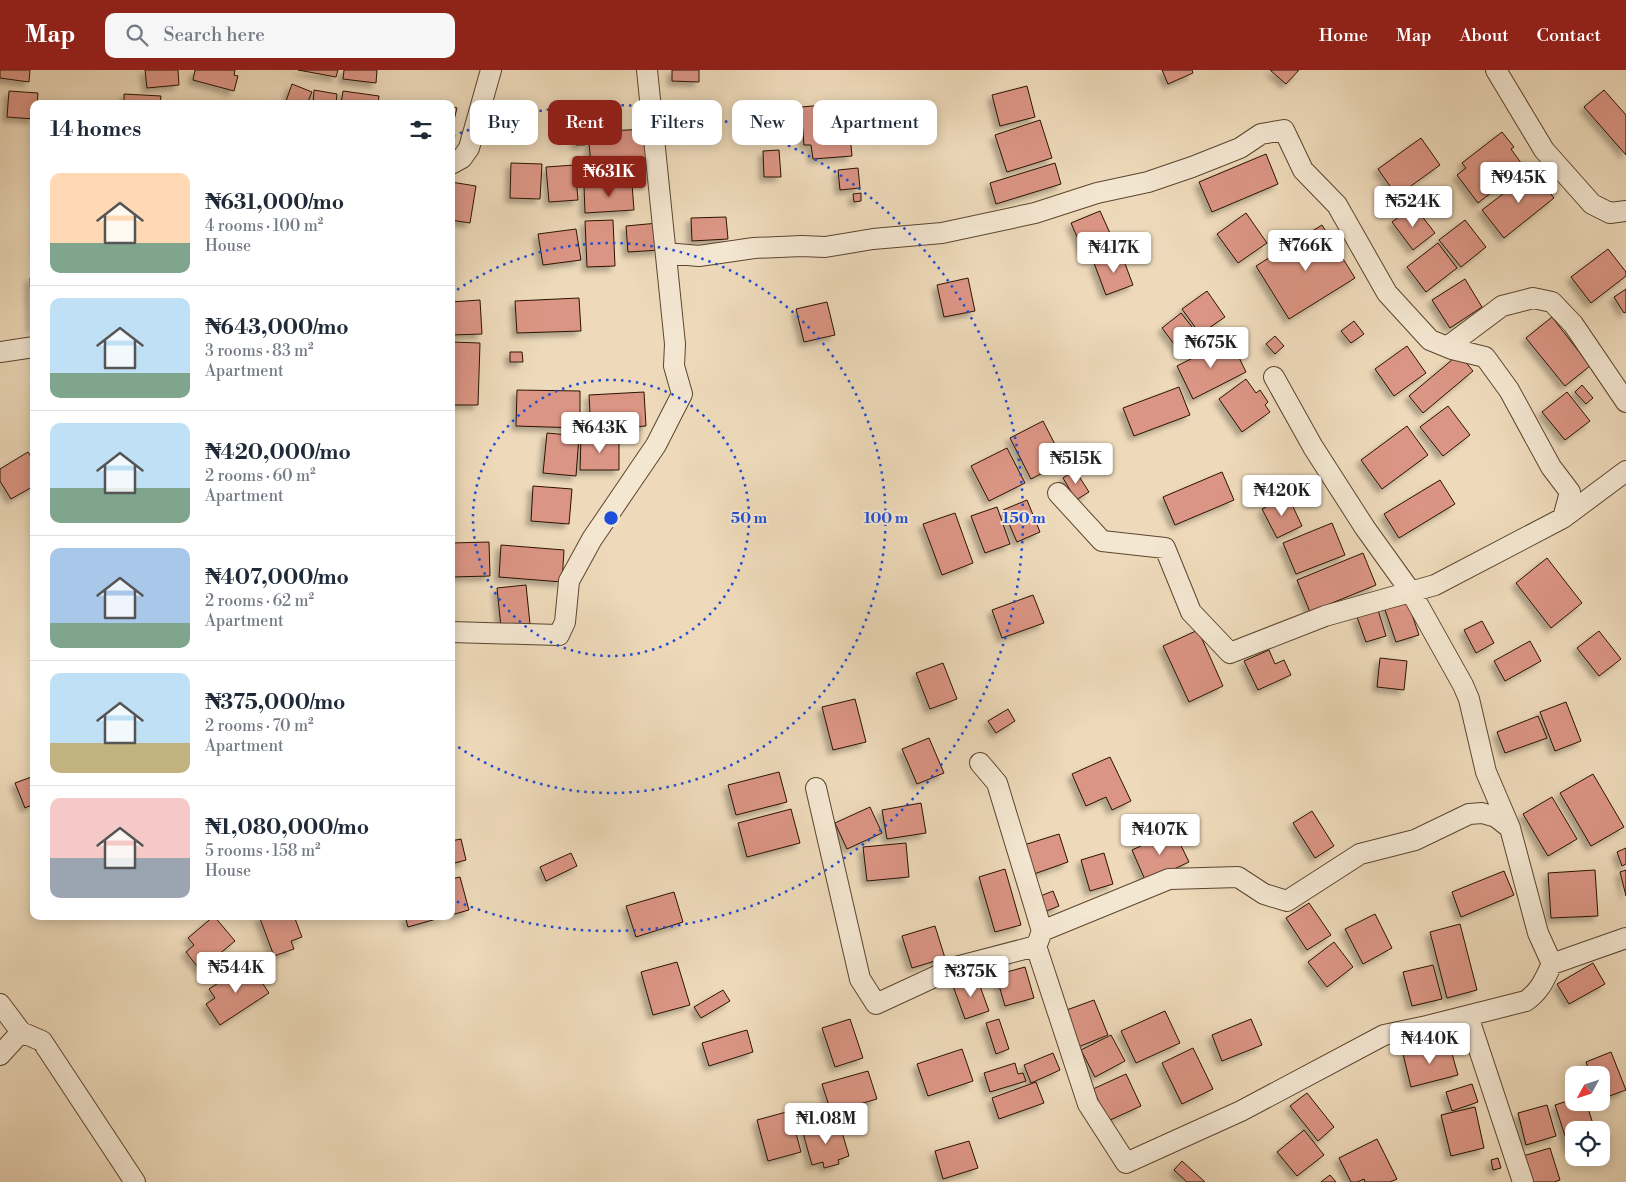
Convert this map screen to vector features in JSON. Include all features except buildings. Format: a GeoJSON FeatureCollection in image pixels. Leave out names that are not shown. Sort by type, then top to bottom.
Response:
{"type":"FeatureCollection","features":[{"type":"Feature","properties":{"kind":"street"},"geometry":{"type":"LineString","coordinates":[[455,162],[462,158],[469,148],[491,70]]}},
{"type":"Feature","properties":{"kind":"street"},"geometry":{"type":"LineString","coordinates":[[455,632],[559,635],[565,622],[569,581],[592,539],[656,445],[682,394],[674,366],[675,344],[647,70]]}},
{"type":"Feature","properties":{"kind":"street"},"geometry":{"type":"LineString","coordinates":[[1496,70],[1544,150],[1592,204],[1610,213],[1626,211]]}},
{"type":"Feature","properties":{"kind":"street"},"geometry":{"type":"LineString","coordinates":[[666,253],[699,256],[754,248],[825,247],[874,239],[942,232],[1036,214],[1097,193],[1148,182],[1240,148],[1261,134],[1284,130],[1303,170],[1337,205],[1387,293],[1430,340],[1446,347],[1485,357],[1509,390],[1551,467],[1570,492],[1563,518]]}},
{"type":"Feature","properties":{"kind":"street"},"geometry":{"type":"LineString","coordinates":[[1446,347],[1502,306],[1533,298],[1552,302],[1573,324],[1626,402]]}},
{"type":"Feature","properties":{"kind":"street"},"geometry":{"type":"LineString","coordinates":[[0,352],[30,348]]}},
{"type":"Feature","properties":{"kind":"street"},"geometry":{"type":"LineString","coordinates":[[1274,377],[1313,447],[1365,528],[1411,592],[1463,685],[1486,772],[1510,828],[1538,934],[1552,964]]}},
{"type":"Feature","properties":{"kind":"street"},"geometry":{"type":"LineString","coordinates":[[1058,492],[1102,542],[1164,548],[1191,612],[1230,653],[1325,616],[1434,585],[1563,518],[1626,471]]}},
{"type":"Feature","properties":{"kind":"street"},"geometry":{"type":"LineString","coordinates":[[980,763],[997,783],[1039,938],[1088,1104],[1126,1163],[1242,1110],[1384,1035],[1526,1001],[1537,993],[1552,964],[1626,938]]}},
{"type":"Feature","properties":{"kind":"street"},"geometry":{"type":"LineString","coordinates":[[816,788],[860,979],[876,1004],[956,967],[1039,938],[1169,879],[1238,877],[1264,894],[1287,901],[1360,854],[1415,840],[1469,814],[1482,813],[1496,817],[1510,828]]}},
{"type":"Feature","properties":{"kind":"street"},"geometry":{"type":"LineString","coordinates":[[0,1004],[21,1032],[42,1041],[135,1182]]}},
{"type":"Feature","properties":{"kind":"street"},"geometry":{"type":"LineString","coordinates":[[1468,1016],[1523,1182]]}},
{"type":"Feature","properties":{"kind":"street"},"geometry":{"type":"LineString","coordinates":[[0,1055],[21,1032]]}}]}
